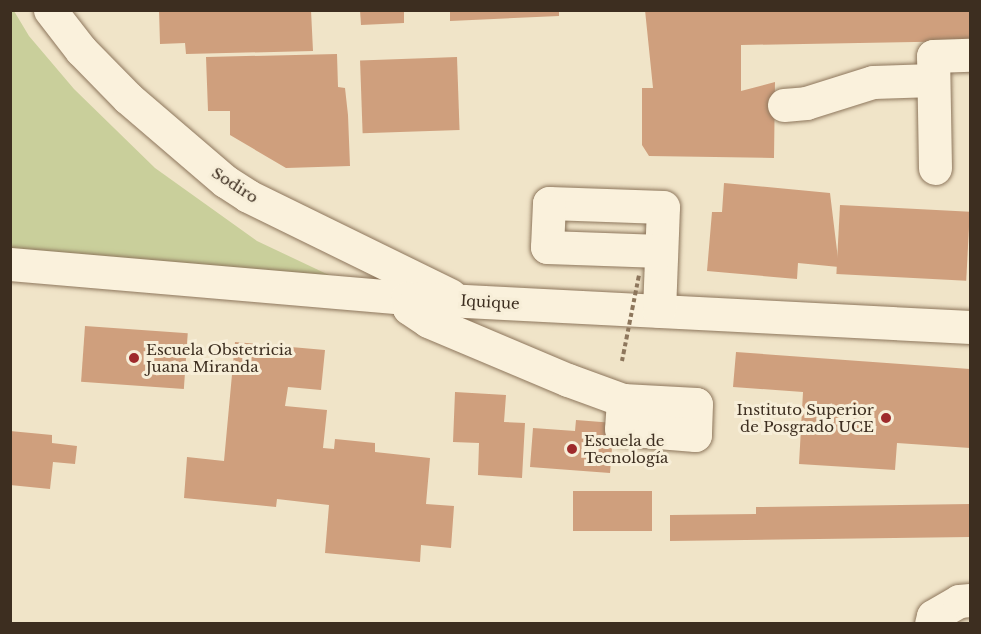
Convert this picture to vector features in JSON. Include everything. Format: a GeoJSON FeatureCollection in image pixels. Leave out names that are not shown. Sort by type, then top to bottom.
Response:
{"type":"FeatureCollection","features":[{"type":"Feature","properties":{"kind":"street","name":"Sodiro"},"geometry":{"type":"LineString","coordinates":[[50,10],[81,50],[128,98],[225,181],[248,196],[463,301]]}},
{"type":"Feature","properties":{"kind":"street"},"geometry":{"type":"LineString","coordinates":[[934,168],[933,56],[970,55]]}},
{"type":"Feature","properties":{"kind":"street"},"geometry":{"type":"LineString","coordinates":[[784,105],[806,103],[873,82],[933,80]]}},
{"type":"Feature","properties":{"kind":"street"},"geometry":{"type":"LineString","coordinates":[[659,311],[661,252]]}},
{"type":"Feature","properties":{"kind":"street","name":"Iquique"},"geometry":{"type":"LineString","coordinates":[[10,264],[407,298],[970,327]]}},
{"type":"Feature","properties":{"kind":"street"},"geometry":{"type":"LineString","coordinates":[[407,298],[410,308],[428,321],[623,400]]}},
{"type":"Feature","properties":{"kind":"street"},"geometry":{"type":"LineString","coordinates":[[931,624],[933,616],[958,601],[970,600]]}},
{"type":"Feature","properties":{"kind":"path"},"geometry":{"type":"LineString","coordinates":[[622,361],[639,275]]}},
{"type":"Feature","properties":{"kind":"green space"},"geometry":{"type":"Polygon","coordinates":[[[10,11],[14,11],[29,36],[74,89],[155,168],[257,241],[331,276],[11,249],[10,11]]]}},
{"type":"Feature","properties":{"kind":"building"},"geometry":{"type":"Polygon","coordinates":[[[159,10],[311,10],[313,51],[186,54],[185,43],[160,44],[159,10]]]}},
{"type":"Feature","properties":{"kind":"building"},"geometry":{"type":"Polygon","coordinates":[[[360,10],[404,10],[404,23],[361,25],[360,10]]]}},
{"type":"Feature","properties":{"kind":"building"},"geometry":{"type":"Polygon","coordinates":[[[450,10],[559,10],[559,16],[450,21],[450,10]]]}},
{"type":"Feature","properties":{"kind":"building"},"geometry":{"type":"Polygon","coordinates":[[[645,10],[970,10],[970,41],[741,45],[741,91],[775,82],[774,158],[649,156],[642,145],[642,88],[653,88],[645,10]]]}},
{"type":"Feature","properties":{"kind":"building"},"geometry":{"type":"Polygon","coordinates":[[[337,54],[338,87],[345,88],[350,166],[286,168],[230,135],[230,111],[208,111],[206,57],[337,54]]]}},
{"type":"Feature","properties":{"kind":"building"},"geometry":{"type":"Polygon","coordinates":[[[457,57],[460,130],[363,133],[360,60],[457,57]]]}},
{"type":"Feature","properties":{"kind":"building"},"geometry":{"type":"Polygon","coordinates":[[[724,183],[830,193],[839,267],[798,263],[797,279],[707,271],[712,212],[722,212],[724,183]]]}},
{"type":"Feature","properties":{"kind":"building"},"geometry":{"type":"Polygon","coordinates":[[[840,205],[970,212],[966,281],[836,274],[840,205]]]}},
{"type":"Feature","properties":{"kind":"building","name":"Escuela Obstetricia Juana Miranda"},"geometry":{"type":"Polygon","coordinates":[[[85,326],[188,333],[184,389],[81,382],[85,326]]]}},
{"type":"Feature","properties":{"kind":"building"},"geometry":{"type":"Polygon","coordinates":[[[235,342],[325,350],[321,390],[288,387],[285,406],[327,410],[323,448],[334,449],[335,439],[375,443],[375,452],[430,458],[426,504],[454,506],[451,548],[421,545],[420,562],[325,553],[329,505],[277,499],[276,507],[184,498],[187,457],[224,461],[235,342]]]}},
{"type":"Feature","properties":{"kind":"building","name":"Instituto Superior de Posgrado UCE"},"geometry":{"type":"Polygon","coordinates":[[[736,352],[970,369],[970,448],[897,443],[895,470],[799,464],[803,392],[733,387],[736,352]]]}},
{"type":"Feature","properties":{"kind":"building"},"geometry":{"type":"Polygon","coordinates":[[[455,392],[506,395],[504,422],[525,423],[522,478],[478,475],[479,443],[453,442],[455,392]]]}},
{"type":"Feature","properties":{"kind":"building","name":"Escuela de Tecnología"},"geometry":{"type":"Polygon","coordinates":[[[576,420],[614,423],[610,473],[530,467],[533,428],[575,431],[576,420]]]}},
{"type":"Feature","properties":{"kind":"building"},"geometry":{"type":"Polygon","coordinates":[[[10,431],[52,435],[52,443],[77,446],[75,464],[53,462],[50,489],[10,485],[10,431]]]}},
{"type":"Feature","properties":{"kind":"building"},"geometry":{"type":"Polygon","coordinates":[[[573,491],[652,491],[652,531],[573,531],[573,491]]]}},
{"type":"Feature","properties":{"kind":"building"},"geometry":{"type":"Polygon","coordinates":[[[970,504],[970,537],[670,541],[670,515],[756,514],[756,507],[970,504]]]}},
{"type":"Feature","properties":{"kind":"place","name":"Escuela Obstetricia Juana Miranda"},"geometry":{"type":"Point","coordinates":[134,358]}},
{"type":"Feature","properties":{"kind":"place","name":"Instituto Superior de Posgrado UCE"},"geometry":{"type":"Point","coordinates":[886,418]}},
{"type":"Feature","properties":{"kind":"place","name":"Escuela de Tecnología"},"geometry":{"type":"Point","coordinates":[572,449]}}]}
